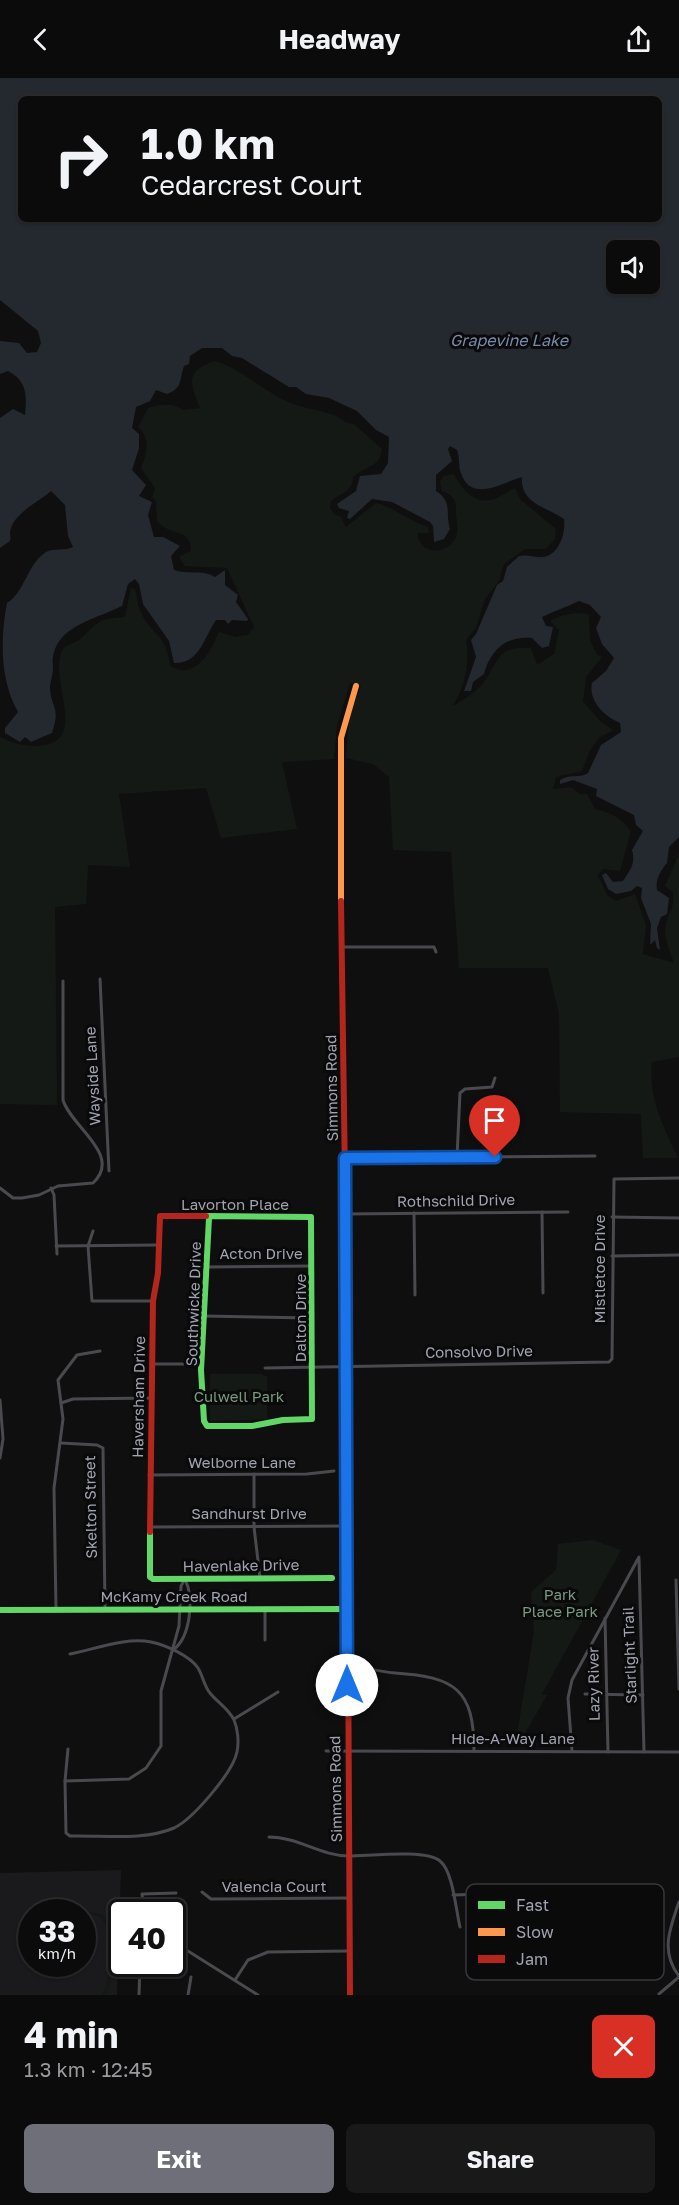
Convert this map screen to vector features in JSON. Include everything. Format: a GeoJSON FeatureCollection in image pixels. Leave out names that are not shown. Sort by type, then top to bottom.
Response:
{"type":"FeatureCollection","features":[{"type":"Feature","properties":{"kind":"street","name":"Simmons Road"},"geometry":{"type":"LineString","coordinates":[[350,1995],[341,738],[356,686]]}},
{"type":"Feature","properties":{"kind":"street"},"geometry":{"type":"LineString","coordinates":[[342,947],[434,947],[436,951]]}},
{"type":"Feature","properties":{"kind":"street","name":"Wayside Lane"},"geometry":{"type":"LineString","coordinates":[[100,979],[110,1171]]}},
{"type":"Feature","properties":{"kind":"street"},"geometry":{"type":"LineString","coordinates":[[0,1188],[13,1198],[22,1198],[39,1195],[51,1188],[86,1185],[100,1176],[101,1154],[69,1114],[63,1101],[63,981]]}},
{"type":"Feature","properties":{"kind":"street"},"geometry":{"type":"LineString","coordinates":[[457,1157],[460,1093],[465,1089],[492,1088],[495,1078]]}},
{"type":"Feature","properties":{"kind":"street"},"geometry":{"type":"LineString","coordinates":[[345,1158],[595,1156]]}},
{"type":"Feature","properties":{"kind":"street","name":"Mistletoe Drive"},"geometry":{"type":"LineString","coordinates":[[612,1359],[614,1179],[679,1178]]}},
{"type":"Feature","properties":{"kind":"street"},"geometry":{"type":"LineString","coordinates":[[51,1188],[54,1195],[57,1254]]}},
{"type":"Feature","properties":{"kind":"street"},"geometry":{"type":"LineString","coordinates":[[542,1212],[543,1293]]}},
{"type":"Feature","properties":{"kind":"street","name":"Rothschild Drive"},"geometry":{"type":"LineString","coordinates":[[344,1214],[568,1212]]}},
{"type":"Feature","properties":{"kind":"street"},"geometry":{"type":"LineString","coordinates":[[414,1213],[415,1295]]}},
{"type":"Feature","properties":{"kind":"street","name":"Lavorton Place"},"geometry":{"type":"LineString","coordinates":[[160,1216],[311,1217]]}},
{"type":"Feature","properties":{"kind":"street","name":"Haversham Drive"},"geometry":{"type":"LineString","coordinates":[[151,1579],[149,1475],[153,1398],[153,1301],[158,1273],[160,1216]]}},
{"type":"Feature","properties":{"kind":"street","name":"Dalton Drive"},"geometry":{"type":"LineString","coordinates":[[311,1217],[312,1419]]}},
{"type":"Feature","properties":{"kind":"street"},"geometry":{"type":"LineString","coordinates":[[612,1217],[679,1218]]}},
{"type":"Feature","properties":{"kind":"street","name":"Southwicke Drive"},"geometry":{"type":"LineString","coordinates":[[209,1218],[209,1267],[204,1316],[204,1418],[207,1426],[252,1425],[275,1420],[312,1419]]}},
{"type":"Feature","properties":{"kind":"street"},"geometry":{"type":"LineString","coordinates":[[93,1231],[88,1246],[92,1301],[153,1301]]}},
{"type":"Feature","properties":{"kind":"street"},"geometry":{"type":"LineString","coordinates":[[56,1246],[158,1245]]}},
{"type":"Feature","properties":{"kind":"street"},"geometry":{"type":"LineString","coordinates":[[612,1256],[679,1255]]}},
{"type":"Feature","properties":{"kind":"street","name":"Acton Drive"},"geometry":{"type":"LineString","coordinates":[[209,1267],[312,1266]]}},
{"type":"Feature","properties":{"kind":"street"},"geometry":{"type":"LineString","coordinates":[[204,1316],[312,1318]]}},
{"type":"Feature","properties":{"kind":"street"},"geometry":{"type":"LineString","coordinates":[[56,1610],[54,1488],[63,1419],[58,1380],[77,1355],[100,1351]]}},
{"type":"Feature","properties":{"kind":"street","name":"Consolvo Drive"},"geometry":{"type":"LineString","coordinates":[[265,1368],[605,1363],[612,1359]]}},
{"type":"Feature","properties":{"kind":"street"},"geometry":{"type":"LineString","coordinates":[[152,1364],[204,1364]]}},
{"type":"Feature","properties":{"kind":"street"},"geometry":{"type":"LineString","coordinates":[[60,1403],[73,1399],[153,1398]]}},
{"type":"Feature","properties":{"kind":"street"},"geometry":{"type":"LineString","coordinates":[[0,1400],[3,1439],[0,1458]]}},
{"type":"Feature","properties":{"kind":"street","name":"Skelton Street"},"geometry":{"type":"LineString","coordinates":[[61,1443],[97,1445],[103,1448],[105,1609]]}},
{"type":"Feature","properties":{"kind":"street","name":"Welborne Lane"},"geometry":{"type":"LineString","coordinates":[[149,1475],[307,1474],[333,1471]]}},
{"type":"Feature","properties":{"kind":"street"},"geometry":{"type":"LineString","coordinates":[[254,1474],[254,1527],[260,1578]]}},
{"type":"Feature","properties":{"kind":"street","name":"Sandhurst Drive"},"geometry":{"type":"LineString","coordinates":[[150,1527],[347,1526]]}},
{"type":"Feature","properties":{"kind":"street","name":"Starlight Trail"},"geometry":{"type":"LineString","coordinates":[[605,1616],[639,1557],[644,1752]]}},
{"type":"Feature","properties":{"kind":"street","name":"Havenlake Drive"},"geometry":{"type":"LineString","coordinates":[[151,1579],[332,1578]]}},
{"type":"Feature","properties":{"kind":"street"},"geometry":{"type":"LineString","coordinates":[[64,1781],[129,1779],[146,1768],[161,1746],[161,1691],[185,1610],[188,1586],[184,1579]]}},
{"type":"Feature","properties":{"kind":"street"},"geometry":{"type":"LineString","coordinates":[[172,1650],[180,1645],[188,1624],[181,1586],[184,1579]]}},
{"type":"Feature","properties":{"kind":"street"},"geometry":{"type":"LineString","coordinates":[[676,1580],[679,1689]]}},
{"type":"Feature","properties":{"kind":"street","name":"McKamy Creek Road"},"geometry":{"type":"LineString","coordinates":[[0,1610],[347,1609]]}},
{"type":"Feature","properties":{"kind":"street"},"geometry":{"type":"LineString","coordinates":[[265,1610],[265,1640]]}},
{"type":"Feature","properties":{"kind":"street"},"geometry":{"type":"LineString","coordinates":[[572,1751],[568,1698],[570,1688],[605,1616]]}},
{"type":"Feature","properties":{"kind":"street","name":"Lazy River"},"geometry":{"type":"LineString","coordinates":[[605,1616],[608,1752]]}},
{"type":"Feature","properties":{"kind":"street"},"geometry":{"type":"LineString","coordinates":[[68,1749],[64,1781],[66,1833],[70,1836],[154,1834],[175,1828],[212,1795],[237,1754],[238,1738],[234,1719],[209,1692],[197,1667],[188,1658],[172,1650],[151,1642],[130,1642],[70,1654]]}},
{"type":"Feature","properties":{"kind":"street"},"geometry":{"type":"LineString","coordinates":[[347,1666],[416,1674],[451,1684],[461,1692],[471,1712],[474,1751]]}},
{"type":"Feature","properties":{"kind":"street"},"geometry":{"type":"LineString","coordinates":[[234,1719],[278,1692]]}},
{"type":"Feature","properties":{"kind":"street"},"geometry":{"type":"LineString","coordinates":[[585,1694],[643,1695]]}},
{"type":"Feature","properties":{"kind":"street","name":"Hide-A-Way Lane"},"geometry":{"type":"LineString","coordinates":[[326,1751],[679,1752]]}},
{"type":"Feature","properties":{"kind":"street"},"geometry":{"type":"LineString","coordinates":[[269,1837],[287,1837],[333,1856],[432,1856],[447,1869],[460,1927]]}},
{"type":"Feature","properties":{"kind":"street","name":"Valencia Court"},"geometry":{"type":"LineString","coordinates":[[202,1892],[211,1899],[349,1898]]}},
{"type":"Feature","properties":{"kind":"street"},"geometry":{"type":"LineString","coordinates":[[143,1899],[142,1894],[176,1893]]}},
{"type":"Feature","properties":{"kind":"street"},"geometry":{"type":"LineString","coordinates":[[453,1895],[466,1895]]}},
{"type":"Feature","properties":{"kind":"street"},"geometry":{"type":"LineString","coordinates":[[659,1995],[679,1977],[670,1961],[667,1946],[679,1902]]}},
{"type":"Feature","properties":{"kind":"street"},"geometry":{"type":"LineString","coordinates":[[186,1950],[258,1995]]}},
{"type":"Feature","properties":{"kind":"street"},"geometry":{"type":"LineString","coordinates":[[235,1980],[248,1960],[268,1952],[349,1951]]}},
{"type":"Feature","properties":{"kind":"street"},"geometry":{"type":"LineString","coordinates":[[139,1995],[140,1977]]}},
{"type":"Feature","properties":{"kind":"street"},"geometry":{"type":"LineString","coordinates":[[188,1995],[191,1977]]}},
{"type":"Feature","properties":{"kind":"shaded area"},"geometry":{"type":"Polygon","coordinates":[[[121,1870],[120,1899],[108,1899],[108,1977],[118,1977],[117,1995],[0,1995],[0,1873],[121,1870]]]}},
{"type":"Feature","properties":{"kind":"green space"},"geometry":{"type":"Polygon","coordinates":[[[215,361],[241,373],[286,401],[334,415],[354,424],[382,449],[378,460],[353,477],[349,488],[331,501],[330,508],[334,514],[341,517],[346,527],[376,503],[428,527],[429,533],[418,533],[419,540],[427,549],[445,548],[455,539],[458,529],[456,504],[449,494],[442,491],[440,482],[443,476],[454,474],[461,486],[476,499],[497,498],[515,488],[520,499],[556,529],[555,539],[546,549],[525,549],[504,564],[499,581],[485,599],[476,628],[466,640],[466,674],[453,706],[480,686],[505,652],[511,649],[531,648],[537,665],[554,654],[559,630],[550,621],[569,614],[589,615],[590,640],[597,655],[602,657],[586,677],[583,701],[600,721],[613,730],[599,738],[590,750],[582,771],[556,777],[553,789],[571,787],[580,794],[587,794],[595,809],[615,816],[631,831],[620,871],[603,869],[598,875],[607,895],[616,901],[635,894],[646,925],[643,954],[674,963],[665,935],[673,892],[665,886],[679,854],[679,1057],[652,1062],[651,1075],[658,1112],[678,1158],[643,1158],[641,1114],[560,1112],[559,1014],[548,968],[459,968],[451,852],[393,850],[389,777],[373,764],[346,758],[349,719],[361,685],[350,683],[337,726],[334,759],[282,762],[297,829],[221,838],[206,788],[119,794],[130,867],[88,865],[86,904],[55,907],[57,1105],[0,1104],[0,737],[27,746],[45,745],[57,740],[64,731],[65,719],[59,663],[62,651],[101,621],[125,617],[131,588],[135,589],[145,620],[162,640],[170,666],[179,670],[187,670],[201,662],[219,632],[235,637],[248,635],[254,627],[227,568],[185,566],[179,557],[191,551],[188,538],[169,530],[157,521],[156,501],[152,497],[155,488],[141,468],[146,452],[146,441],[138,427],[148,408],[166,405],[183,410],[200,408],[192,380],[198,370],[215,361]]]}},
{"type":"Feature","properties":{"kind":"green space","name":"Culwell Park"},"geometry":{"type":"Polygon","coordinates":[[[210,1374],[261,1374],[267,1377],[267,1419],[210,1421],[210,1374]]]}},
{"type":"Feature","properties":{"kind":"green space","name":"Park Place Park"},"geometry":{"type":"Polygon","coordinates":[[[593,1540],[621,1550],[542,1694],[547,1695],[525,1733],[525,1745],[515,1746],[534,1632],[531,1592],[556,1570],[558,1544],[593,1540]]]}},
{"type":"Feature","properties":{"kind":"green space"},"geometry":{"type":"Polygon","coordinates":[[[96,1913],[102,1914],[108,1921],[108,1935],[107,1930],[103,1920],[96,1916],[96,1913]]]}},
{"type":"Feature","properties":{"kind":"green space"},"geometry":{"type":"Polygon","coordinates":[[[108,1975],[111,1977],[111,1983],[107,1995],[101,1995],[108,1975]]]}},
{"type":"Feature","properties":{"kind":"water","name":"Grapevine Lake"},"geometry":{"type":"Polygon","coordinates":[[[0,78],[679,78],[679,837],[669,847],[667,863],[657,883],[657,890],[669,898],[667,914],[661,917],[657,928],[660,950],[655,940],[650,945],[651,924],[641,898],[642,888],[637,886],[631,891],[616,894],[608,889],[602,875],[606,873],[613,882],[623,881],[630,870],[633,863],[632,850],[643,831],[636,825],[634,815],[596,796],[597,789],[573,780],[560,784],[560,780],[565,778],[588,773],[601,745],[621,732],[620,723],[599,708],[591,690],[592,683],[606,671],[614,658],[602,644],[596,628],[601,617],[590,605],[579,601],[542,617],[546,626],[553,627],[549,646],[542,648],[532,638],[514,639],[507,642],[500,646],[490,658],[484,674],[473,682],[471,691],[464,691],[476,657],[471,640],[476,634],[497,585],[503,581],[507,567],[519,556],[543,557],[553,552],[564,531],[564,519],[530,499],[525,493],[522,477],[488,488],[472,487],[461,473],[457,450],[450,446],[448,449],[452,461],[436,475],[436,491],[445,499],[448,508],[450,529],[444,539],[434,542],[433,526],[430,522],[392,502],[372,499],[350,519],[347,518],[349,511],[339,508],[337,504],[356,491],[360,476],[381,474],[388,463],[389,437],[376,430],[357,411],[329,398],[306,394],[296,387],[289,387],[242,358],[232,356],[222,348],[202,348],[190,356],[189,364],[184,366],[180,383],[176,389],[167,394],[156,390],[150,401],[136,407],[132,428],[139,434],[139,448],[132,470],[146,485],[139,496],[152,502],[148,515],[154,537],[163,537],[180,546],[171,556],[174,570],[205,573],[215,577],[225,570],[225,585],[238,595],[236,602],[248,619],[247,621],[232,620],[228,624],[225,620],[216,620],[196,654],[183,662],[174,663],[169,641],[143,604],[139,584],[135,579],[128,584],[122,606],[75,627],[58,644],[54,655],[50,685],[56,712],[52,733],[31,742],[25,737],[20,742],[5,733],[5,728],[18,712],[8,687],[3,659],[3,631],[7,603],[18,592],[34,563],[40,557],[49,551],[73,547],[68,536],[65,505],[51,491],[16,519],[10,532],[10,541],[0,548],[0,418],[13,409],[25,415],[26,401],[19,379],[8,371],[0,374],[0,341],[19,343],[27,353],[37,352],[41,343],[38,331],[0,300],[0,78]]]}},
{"type":"Feature","properties":{"kind":"traffic: fast"},"geometry":{"type":"LineString","coordinates":[[206,1216],[311,1217],[312,1419],[283,1420],[252,1426],[207,1426],[204,1421],[201,1370],[209,1218]]}},
{"type":"Feature","properties":{"kind":"traffic: fast"},"geometry":{"type":"LineString","coordinates":[[150,1532],[150,1577],[153,1579],[332,1578]]}},
{"type":"Feature","properties":{"kind":"traffic: fast"},"geometry":{"type":"LineString","coordinates":[[0,1610],[347,1609]]}},
{"type":"Feature","properties":{"kind":"traffic: slow"},"geometry":{"type":"LineString","coordinates":[[341,901],[341,738],[356,686]]}},
{"type":"Feature","properties":{"kind":"traffic: slow"},"geometry":{"type":"LineString","coordinates":[[346,1248],[348,1632]]}},
{"type":"Feature","properties":{"kind":"traffic: jam"},"geometry":{"type":"LineString","coordinates":[[341,901],[346,1248]]}},
{"type":"Feature","properties":{"kind":"traffic: jam"},"geometry":{"type":"LineString","coordinates":[[150,1532],[153,1301],[158,1273],[160,1216],[206,1216]]}},
{"type":"Feature","properties":{"kind":"traffic: jam"},"geometry":{"type":"LineString","coordinates":[[348,1632],[350,1995]]}},
{"type":"Feature","properties":{"kind":"route"},"geometry":{"type":"LineString","coordinates":[[347,1685],[345,1158],[495,1157]]}}]}
